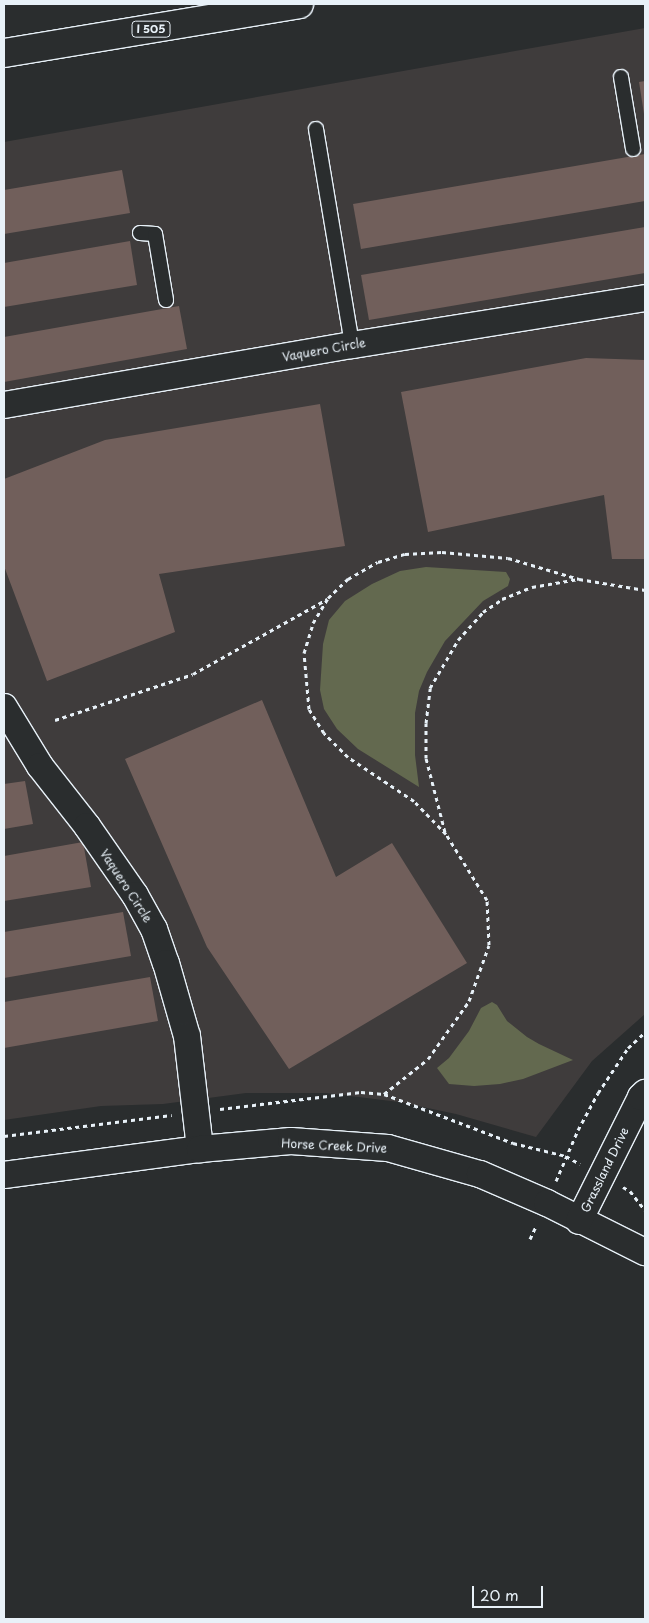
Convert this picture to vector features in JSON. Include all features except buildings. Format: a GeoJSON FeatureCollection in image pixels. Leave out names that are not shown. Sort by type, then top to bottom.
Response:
{"type":"FeatureCollection","features":[{"type":"Feature","properties":{"kind":"highway","name":"I 505"},"geometry":{"type":"LineString","coordinates":[[4,53],[299,4]]}},
{"type":"Feature","properties":{"kind":"street","name":"Vaquero Circle"},"geometry":{"type":"LineString","coordinates":[[4,405],[352,344],[645,298]]}},
{"type":"Feature","properties":{"kind":"street","name":"Vaquero Circle"},"geometry":{"type":"LineString","coordinates":[[4,707],[40,766],[82,819],[135,895],[154,929],[187,1036],[200,1149]]}},
{"type":"Feature","properties":{"kind":"street","name":"Grassland Drive"},"geometry":{"type":"LineString","coordinates":[[579,1221],[645,1093]]}},
{"type":"Feature","properties":{"kind":"street","name":"Horse Creek Drive"},"geometry":{"type":"LineString","coordinates":[[4,1175],[200,1149],[291,1141],[388,1148],[480,1174],[547,1203],[579,1221],[645,1252]]}},
{"type":"Feature","properties":{"kind":"lane"},"geometry":{"type":"LineString","coordinates":[[621,77],[633,149]]}},
{"type":"Feature","properties":{"kind":"lane"},"geometry":{"type":"LineString","coordinates":[[316,129],[352,344]]}},
{"type":"Feature","properties":{"kind":"lane"},"geometry":{"type":"LineString","coordinates":[[140,233],[155,234],[166,300]]}},
{"type":"Feature","properties":{"kind":"path"},"geometry":{"type":"LineString","coordinates":[[384,1094],[428,1059],[469,1002],[489,945],[487,900],[446,834],[414,801],[348,757],[324,733],[309,709],[304,653],[312,623],[328,598],[348,579],[378,562],[405,554],[442,552],[508,558],[579,579],[645,590]]}},
{"type":"Feature","properties":{"kind":"path"},"geometry":{"type":"LineString","coordinates":[[446,834],[426,758],[426,723],[430,688],[458,640],[483,612],[502,599],[532,587],[579,579]]}},
{"type":"Feature","properties":{"kind":"path"},"geometry":{"type":"LineString","coordinates":[[54,720],[193,674],[328,598]]}},
{"type":"Feature","properties":{"kind":"path"},"geometry":{"type":"LineString","coordinates":[[530,1239],[578,1130],[598,1093],[628,1048],[645,1032]]}},
{"type":"Feature","properties":{"kind":"shaded area"},"geometry":{"type":"Polygon","coordinates":[[[645,28],[645,1014],[592,1061],[536,1137],[456,1114],[399,1102],[326,1093],[246,1093],[163,1104],[101,1106],[4,1120],[4,142],[645,28]]]}},
{"type":"Feature","properties":{"kind":"green space"},"geometry":{"type":"Polygon","coordinates":[[[426,567],[506,572],[510,579],[508,586],[483,601],[445,641],[427,672],[419,691],[415,713],[415,755],[419,787],[358,749],[337,729],[324,709],[320,690],[323,644],[329,620],[345,601],[372,584],[400,571],[426,567]]]}},
{"type":"Feature","properties":{"kind":"green space"},"geometry":{"type":"Polygon","coordinates":[[[492,1002],[497,1005],[507,1021],[527,1037],[573,1060],[523,1079],[500,1084],[474,1086],[449,1084],[437,1068],[449,1058],[469,1031],[481,1008],[492,1002]]]}}]}
